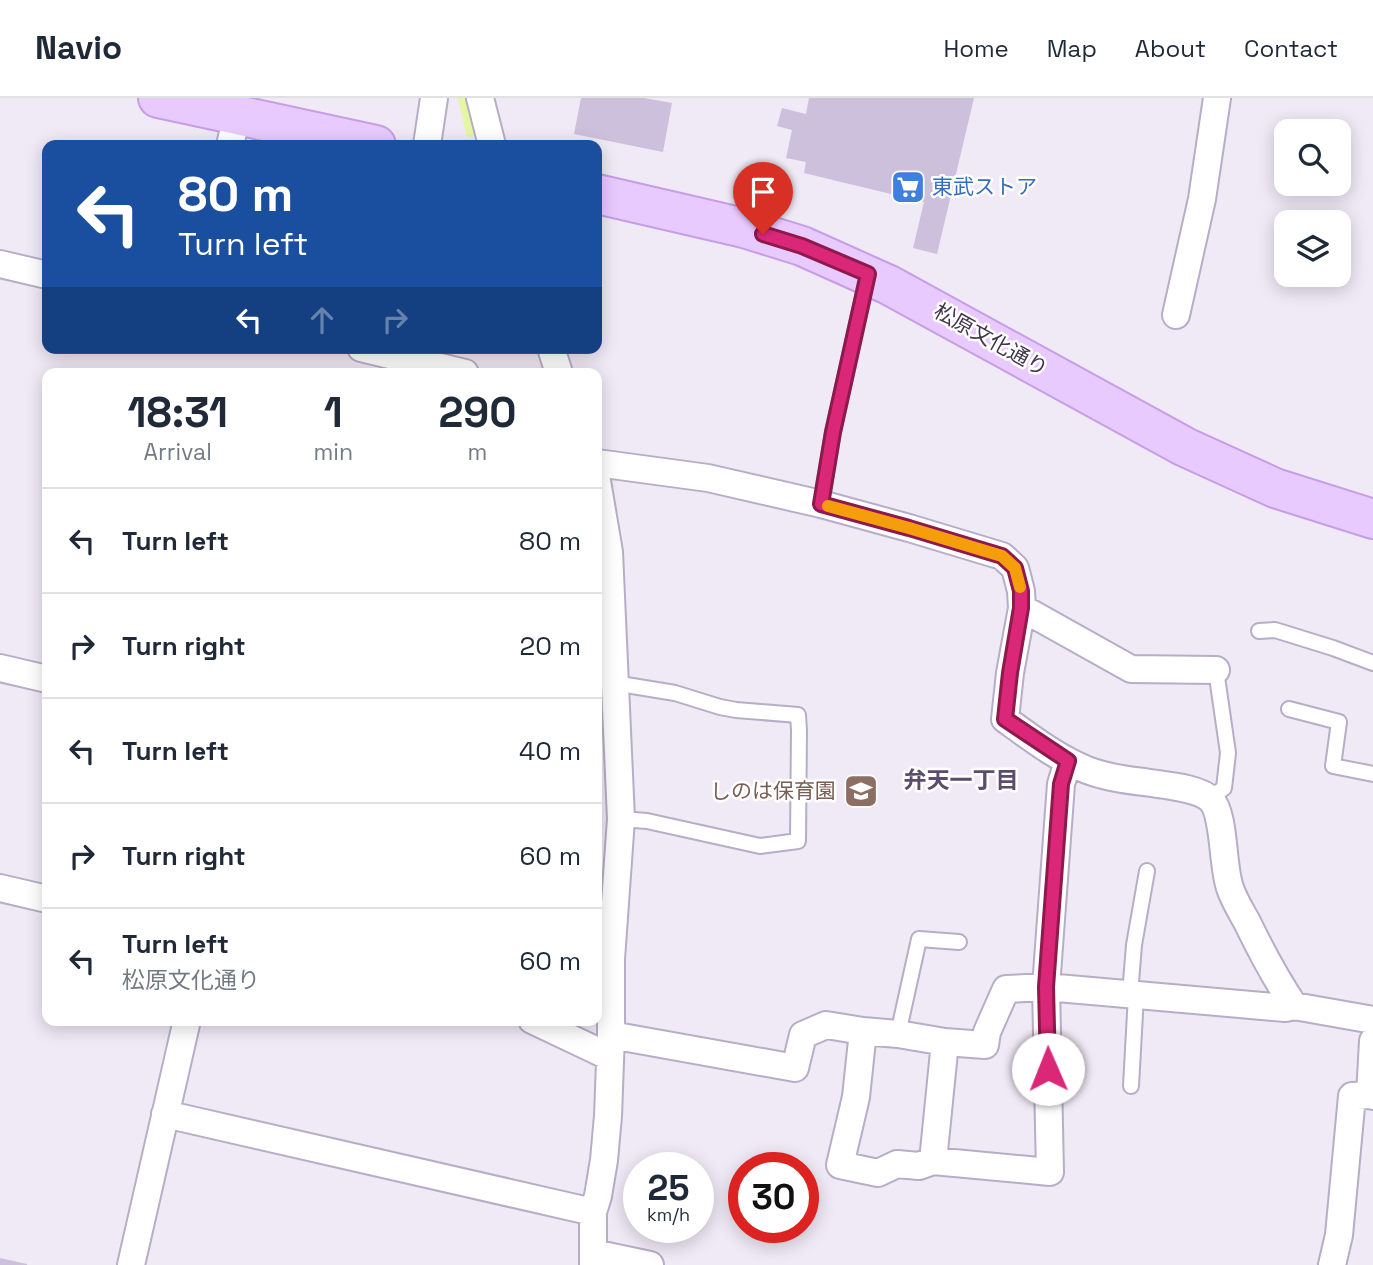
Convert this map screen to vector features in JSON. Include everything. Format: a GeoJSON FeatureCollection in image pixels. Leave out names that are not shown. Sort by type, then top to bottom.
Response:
{"type":"FeatureCollection","features":[{"type":"Feature","properties":{"kind":"street"},"geometry":{"type":"LineString","coordinates":[[158,98],[234,131],[325,140]]}},
{"type":"Feature","properties":{"kind":"street"},"geometry":{"type":"LineString","coordinates":[[428,140],[435,98]]}},
{"type":"Feature","properties":{"kind":"street"},"geometry":{"type":"LineString","coordinates":[[480,98],[491,140]]}},
{"type":"Feature","properties":{"kind":"street"},"geometry":{"type":"LineString","coordinates":[[1176,315],[1202,199],[1217,98]]}},
{"type":"Feature","properties":{"kind":"street","name":"松原文化通り"},"geometry":{"type":"LineString","coordinates":[[602,195],[744,228],[802,246],[868,274],[1185,447],[1275,488],[1372,517]]}},
{"type":"Feature","properties":{"kind":"street"},"geometry":{"type":"LineString","coordinates":[[0,264],[42,274]]}},
{"type":"Feature","properties":{"kind":"street"},"geometry":{"type":"LineString","coordinates":[[365,355],[437,368]]}},
{"type":"Feature","properties":{"kind":"street"},"geometry":{"type":"LineString","coordinates":[[602,464],[708,478],[821,504],[1002,556],[1015,568],[1021,591],[1021,608],[1005,719],[1086,770],[1111,778],[1187,789],[1210,798],[1216,807],[1219,820],[1230,888],[1294,1006]]}},
{"type":"Feature","properties":{"kind":"street"},"geometry":{"type":"LineString","coordinates":[[602,511],[609,552],[608,685],[621,819],[611,959],[608,1116],[604,1160],[593,1212],[593,1259],[650,1265]]}},
{"type":"Feature","properties":{"kind":"street"},"geometry":{"type":"LineString","coordinates":[[1021,608],[1131,669],[1216,670]]}},
{"type":"Feature","properties":{"kind":"street"},"geometry":{"type":"LineString","coordinates":[[0,668],[42,678]]}},
{"type":"Feature","properties":{"kind":"street"},"geometry":{"type":"LineString","coordinates":[[863,1031],[856,1097],[840,1165],[878,1173],[897,1164],[919,1166],[933,1161],[1051,1172],[1046,987],[1061,784],[1068,761]]}},
{"type":"Feature","properties":{"kind":"street"},"geometry":{"type":"LineString","coordinates":[[0,888],[42,898]]}},
{"type":"Feature","properties":{"kind":"street"},"geometry":{"type":"LineString","coordinates":[[550,1026],[610,1046],[795,1068],[803,1035],[826,1025],[985,1045],[987,1032],[1006,989],[1046,987],[1285,1008],[1294,1006],[1373,1020]]}},
{"type":"Feature","properties":{"kind":"street"},"geometry":{"type":"LineString","coordinates":[[131,1265],[186,1026]]}},
{"type":"Feature","properties":{"kind":"street"},"geometry":{"type":"LineString","coordinates":[[1332,1265],[1339,1235],[1352,1096],[1372,1095],[1373,1041]]}},
{"type":"Feature","properties":{"kind":"street"},"geometry":{"type":"LineString","coordinates":[[933,1161],[945,1042]]}},
{"type":"Feature","properties":{"kind":"street"},"geometry":{"type":"LineString","coordinates":[[165,1114],[593,1212]]}},
{"type":"Feature","properties":{"kind":"lane"},"geometry":{"type":"LineString","coordinates":[[821,504],[833,432],[868,274]]}},
{"type":"Feature","properties":{"kind":"lane"},"geometry":{"type":"LineString","coordinates":[[1259,632],[1275,630],[1373,663]]}},
{"type":"Feature","properties":{"kind":"lane"},"geometry":{"type":"LineString","coordinates":[[1210,798],[1224,788],[1227,753],[1216,670]]}},
{"type":"Feature","properties":{"kind":"lane"},"geometry":{"type":"LineString","coordinates":[[608,685],[675,693],[736,710],[799,715],[798,841],[760,846],[648,821],[621,819]]}},
{"type":"Feature","properties":{"kind":"lane"},"geometry":{"type":"LineString","coordinates":[[1289,709],[1339,722],[1333,766],[1373,774]]}},
{"type":"Feature","properties":{"kind":"lane"},"geometry":{"type":"LineString","coordinates":[[1131,1086],[1134,945],[1147,871]]}},
{"type":"Feature","properties":{"kind":"lane"},"geometry":{"type":"LineString","coordinates":[[898,1034],[919,939],[959,942]]}},
{"type":"Feature","properties":{"kind":"building"},"geometry":{"type":"Polygon","coordinates":[[[581,98],[644,98],[672,103],[663,152],[574,134],[581,98]]]}},
{"type":"Feature","properties":{"kind":"building","name":"東武ストア"},"geometry":{"type":"Polygon","coordinates":[[[809,98],[974,98],[937,254],[913,248],[924,202],[804,173],[806,162],[786,158],[792,130],[777,126],[782,108],[806,114],[809,98]]]}},
{"type":"Feature","properties":{"kind":"building"},"geometry":{"type":"Polygon","coordinates":[[[0,1258],[27,1264],[27,1265],[0,1265],[0,1258]]]}},
{"type":"Feature","properties":{"kind":"waterway"},"geometry":{"type":"LineString","coordinates":[[462,98],[470,133]]}},
{"type":"Feature","properties":{"kind":"slow traffic"},"geometry":{"type":"LineString","coordinates":[[828,506],[1002,556],[1015,568],[1020,587]]}},
{"type":"Feature","properties":{"kind":"place","name":"東武ストア"},"geometry":{"type":"Point","coordinates":[908,187]}},
{"type":"Feature","properties":{"kind":"place","name":"しのは保育園"},"geometry":{"type":"Point","coordinates":[861,791]}},
{"type":"Feature","properties":{"kind":"district","name":"弁天一丁目"},"geometry":{"type":"Point","coordinates":[961,780]}},
{"type":"Feature","properties":{"kind":"route"},"geometry":{"type":"LineString","coordinates":[[763,234],[802,246],[868,274],[833,432],[821,504],[1002,556],[1015,568],[1021,591],[1021,608],[1005,719],[1068,761],[1061,784],[1046,987],[1048,1069]]}}]}
